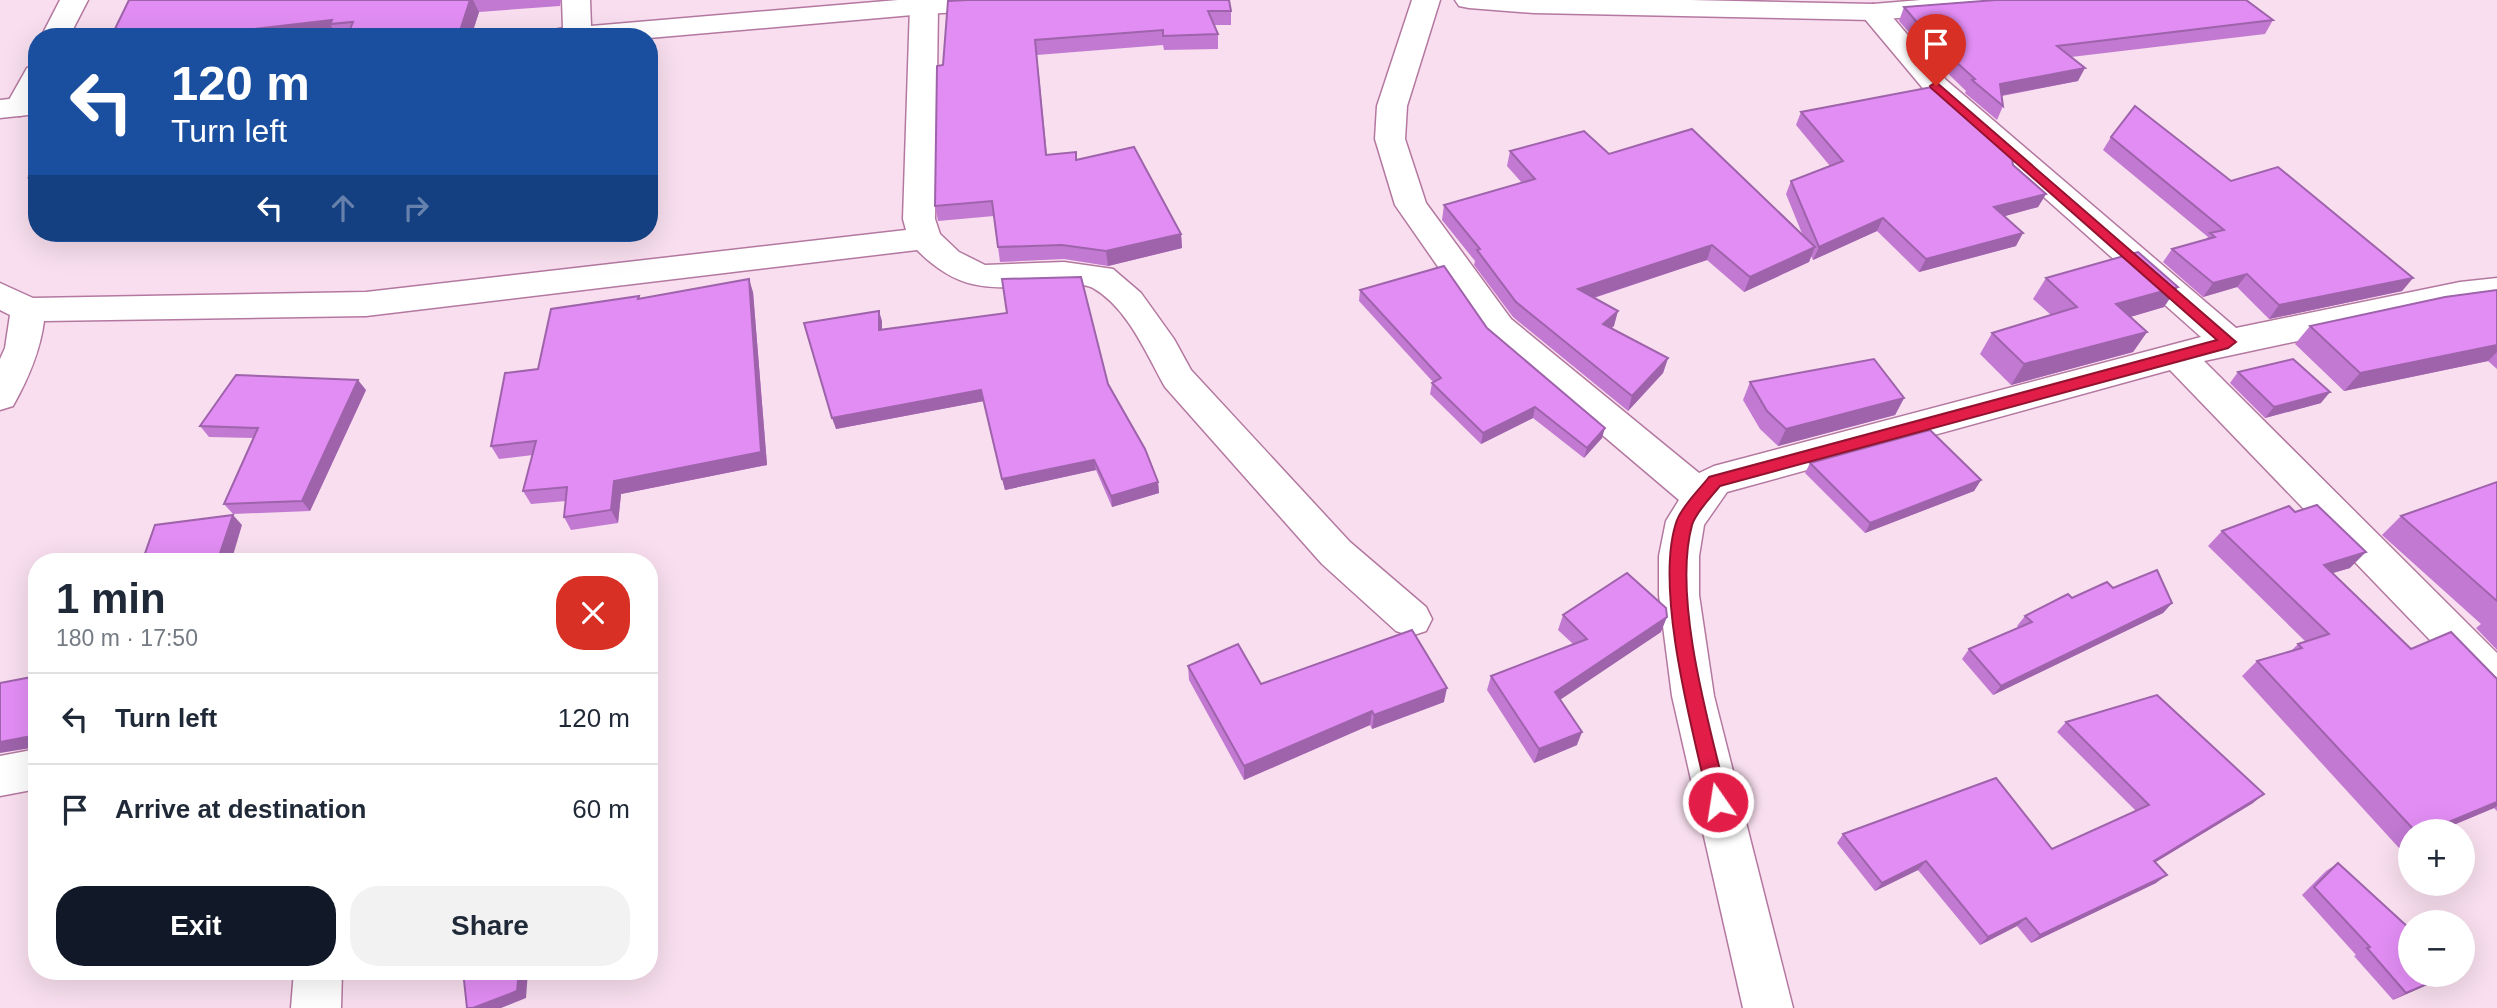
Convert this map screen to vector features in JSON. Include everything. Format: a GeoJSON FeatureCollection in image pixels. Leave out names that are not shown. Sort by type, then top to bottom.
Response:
{"type":"FeatureCollection","features":[{"type":"Feature","properties":{"kind":"street"},"geometry":{"type":"LineString","coordinates":[[60,28],[74,0]]}},
{"type":"Feature","properties":{"kind":"street"},"geometry":{"type":"LineString","coordinates":[[570,28],[576,0]]}},
{"type":"Feature","properties":{"kind":"street"},"geometry":{"type":"LineString","coordinates":[[658,28],[924,6],[1036,0]]}},
{"type":"Feature","properties":{"kind":"street"},"geometry":{"type":"LineString","coordinates":[[1426,0],[1392,106],[1390,139],[1411,205],[1499,328],[1702,498]]}},
{"type":"Feature","properties":{"kind":"street"},"geometry":{"type":"LineString","coordinates":[[1469,0],[1534,5],[1873,12],[2025,0]]}},
{"type":"Feature","properties":{"kind":"street"},"geometry":{"type":"LineString","coordinates":[[924,6],[919,219],[925,239],[947,260],[981,276],[1064,273],[1101,277],[1129,301],[1162,348],[1178,378],[1317,533],[1411,618]]}},
{"type":"Feature","properties":{"kind":"street"},"geometry":{"type":"LineString","coordinates":[[1873,12],[1936,86],[2228,342]]}},
{"type":"Feature","properties":{"kind":"street"},"geometry":{"type":"LineString","coordinates":[[12,108],[28,86]]}},
{"type":"Feature","properties":{"kind":"street"},"geometry":{"type":"LineString","coordinates":[[0,397],[23,348],[14,302],[366,304],[925,239]]}},
{"type":"Feature","properties":{"kind":"street"},"geometry":{"type":"LineString","coordinates":[[1768,1007],[1693,696],[1679,595],[1679,556],[1685,521],[1714,481],[2228,342],[2460,294],[2497,289]]}},
{"type":"Feature","properties":{"kind":"street"},"geometry":{"type":"LineString","coordinates":[[2177,356],[2497,681]]}},
{"type":"Feature","properties":{"kind":"street"},"geometry":{"type":"LineString","coordinates":[[0,776],[28,771]]}},
{"type":"Feature","properties":{"kind":"street"},"geometry":{"type":"LineString","coordinates":[[316,1008],[318,980]]}},
{"type":"Feature","properties":{"kind":"building"},"geometry":{"type":"Polygon","coordinates":[[[129,0],[470,0],[461,28],[351,28],[353,22],[330,24],[332,20],[263,28],[115,28],[129,0]]]}},
{"type":"Feature","properties":{"kind":"building"},"geometry":{"type":"Polygon","coordinates":[[[1229,0],[1231,11],[1208,11],[1218,34],[1163,36],[1163,30],[1035,40],[1046,155],[1076,152],[1076,160],[1134,147],[1181,234],[1106,251],[1062,245],[998,247],[992,201],[935,206],[937,66],[943,65],[948,1],[1229,0]]]}},
{"type":"Feature","properties":{"kind":"building"},"geometry":{"type":"Polygon","coordinates":[[[1996,0],[2246,0],[2273,20],[2057,46],[2085,68],[2000,84],[2003,106],[1932,40],[1904,7],[1996,0]]]}},
{"type":"Feature","properties":{"kind":"building"},"geometry":{"type":"Polygon","coordinates":[[[1937,86],[2011,151],[2013,165],[2046,194],[1994,207],[2023,233],[1926,259],[1883,218],[1819,247],[1791,181],[1843,161],[1801,112],[1937,86]]]}},
{"type":"Feature","properties":{"kind":"building"},"geometry":{"type":"Polygon","coordinates":[[[2135,106],[2231,181],[2278,167],[2413,278],[2279,305],[2247,274],[2213,283],[2172,249],[2215,237],[2210,233],[2224,230],[2111,137],[2135,106]]]}},
{"type":"Feature","properties":{"kind":"building"},"geometry":{"type":"Polygon","coordinates":[[[1692,129],[1815,247],[1750,277],[1712,245],[1578,289],[1618,311],[1603,324],[1668,358],[1632,396],[1516,302],[1477,250],[1480,249],[1444,205],[1535,179],[1510,151],[1584,131],[1609,154],[1692,129]]]}},
{"type":"Feature","properties":{"kind":"building"},"geometry":{"type":"Polygon","coordinates":[[[2138,252],[2178,287],[2116,304],[2147,332],[2024,364],[1992,333],[2077,307],[2046,278],[2138,252]]]}},
{"type":"Feature","properties":{"kind":"building"},"geometry":{"type":"Polygon","coordinates":[[[1444,266],[1487,328],[1605,428],[1587,448],[1535,407],[1483,433],[1432,383],[1441,378],[1360,290],[1444,266]]]}},
{"type":"Feature","properties":{"kind":"building"},"geometry":{"type":"Polygon","coordinates":[[[1081,277],[1108,384],[1145,449],[1158,482],[1111,496],[1094,460],[1002,479],[981,390],[832,418],[804,323],[879,311],[879,330],[1007,313],[1002,279],[1081,277]]]}},
{"type":"Feature","properties":{"kind":"building"},"geometry":{"type":"Polygon","coordinates":[[[749,279],[761,452],[614,481],[611,510],[564,517],[567,487],[523,491],[536,441],[491,446],[505,373],[538,369],[551,309],[639,296],[638,299],[749,279]]]}},
{"type":"Feature","properties":{"kind":"building"},"geometry":{"type":"Polygon","coordinates":[[[2497,290],[2497,345],[2360,373],[2310,326],[2445,297],[2497,290]]]}},
{"type":"Feature","properties":{"kind":"building"},"geometry":{"type":"Polygon","coordinates":[[[1874,359],[1904,398],[1786,429],[1767,411],[1750,382],[1874,359]]]}},
{"type":"Feature","properties":{"kind":"building"},"geometry":{"type":"Polygon","coordinates":[[[2293,359],[2330,392],[2274,407],[2238,372],[2293,359]]]}},
{"type":"Feature","properties":{"kind":"building"},"geometry":{"type":"Polygon","coordinates":[[[236,375],[358,380],[302,501],[224,504],[258,428],[200,426],[236,375]]]}},
{"type":"Feature","properties":{"kind":"building"},"geometry":{"type":"Polygon","coordinates":[[[1930,430],[1981,480],[1870,523],[1810,463],[1930,430]]]}},
{"type":"Feature","properties":{"kind":"building"},"geometry":{"type":"Polygon","coordinates":[[[2497,482],[2497,601],[2401,516],[2497,482]]]}},
{"type":"Feature","properties":{"kind":"building"},"geometry":{"type":"Polygon","coordinates":[[[2317,505],[2366,552],[2324,565],[2411,649],[2451,632],[2497,679],[2497,802],[2456,819],[2404,819],[2257,661],[2302,648],[2298,644],[2329,634],[2222,531],[2289,506],[2295,512],[2317,505]]]}},
{"type":"Feature","properties":{"kind":"building"},"geometry":{"type":"Polygon","coordinates":[[[233,515],[220,553],[145,553],[155,525],[233,515]]]}},
{"type":"Feature","properties":{"kind":"building"},"geometry":{"type":"Polygon","coordinates":[[[2157,570],[2172,603],[2001,686],[1969,649],[2032,622],[2025,616],[2068,594],[2072,598],[2107,582],[2113,588],[2157,570]]]}},
{"type":"Feature","properties":{"kind":"building"},"geometry":{"type":"Polygon","coordinates":[[[1627,573],[1666,608],[1667,617],[1555,692],[1582,732],[1539,749],[1491,676],[1587,639],[1563,615],[1627,573]]]}},
{"type":"Feature","properties":{"kind":"building"},"geometry":{"type":"Polygon","coordinates":[[[1412,630],[1447,688],[1374,715],[1372,711],[1244,766],[1188,666],[1238,644],[1261,684],[1412,630]]]}},
{"type":"Feature","properties":{"kind":"building"},"geometry":{"type":"Polygon","coordinates":[[[28,678],[28,737],[0,742],[0,683],[28,678]]]}},
{"type":"Feature","properties":{"kind":"building"},"geometry":{"type":"Polygon","coordinates":[[[2157,695],[2264,794],[2154,861],[2167,875],[2040,935],[2026,918],[1988,937],[1926,861],[1882,883],[1843,834],[1996,778],[2052,849],[2149,805],[2066,722],[2157,695]]]}},
{"type":"Feature","properties":{"kind":"building"},"geometry":{"type":"Polygon","coordinates":[[[2338,863],[2398,918],[2398,984],[2367,948],[2370,947],[2314,887],[2338,863]]]}},
{"type":"Feature","properties":{"kind":"building"},"geometry":{"type":"Polygon","coordinates":[[[464,980],[518,980],[517,991],[467,1008],[464,980]]]}},
{"type":"Feature","properties":{"kind":"building"},"geometry":{"type":"Polygon","coordinates":[[[2401,987],[2420,987],[2406,993],[2401,987]]]}},
{"type":"Feature","properties":{"kind":"route"},"geometry":{"type":"LineString","coordinates":[[1718,802],[1693,696],[1679,595],[1679,556],[1685,521],[1714,481],[2228,342],[1936,86]]}}]}
